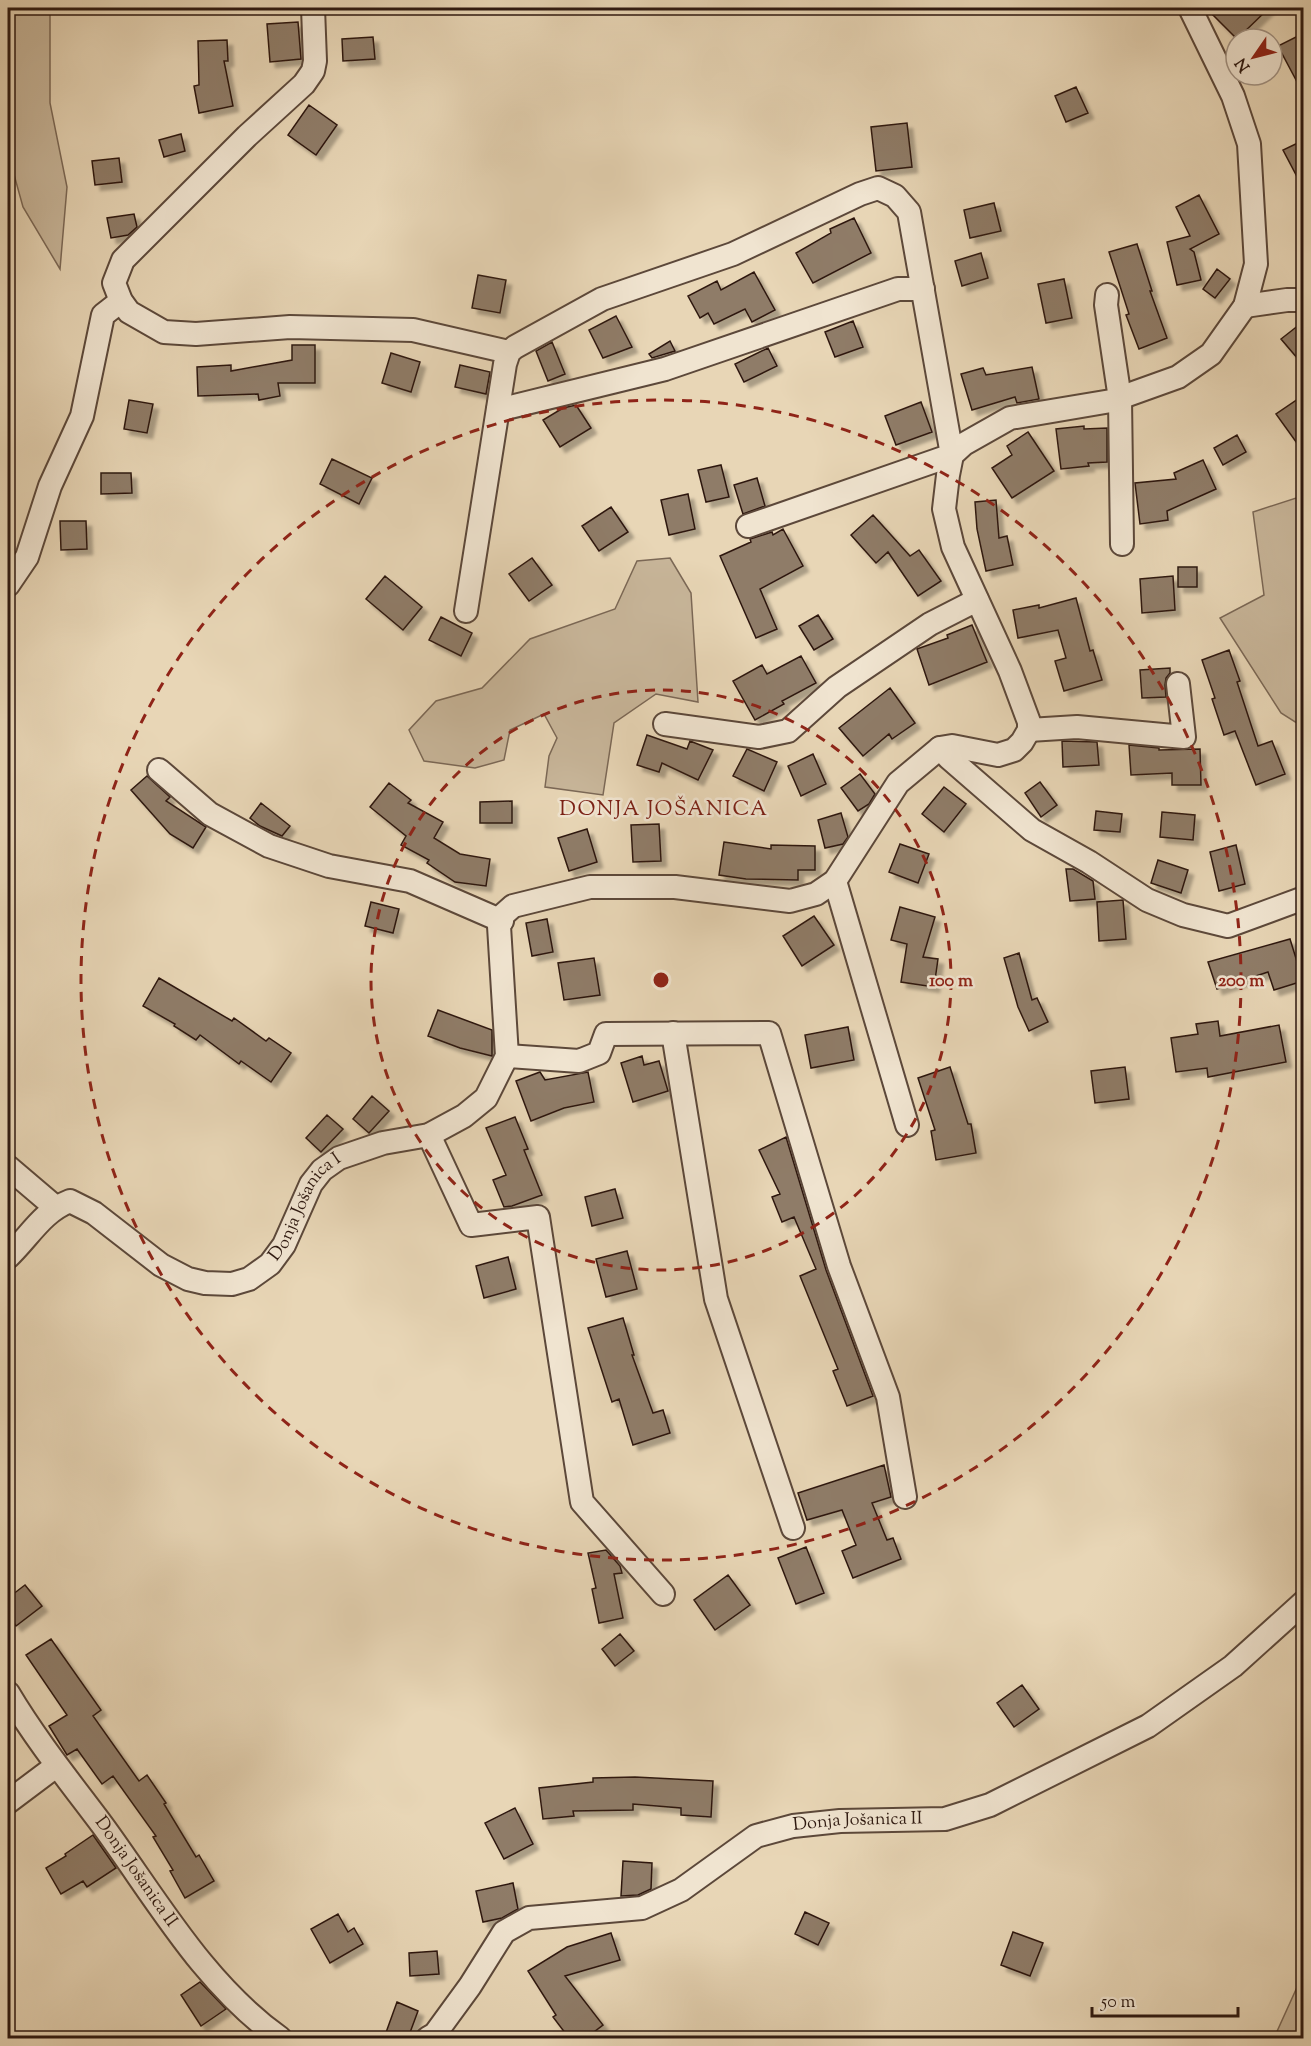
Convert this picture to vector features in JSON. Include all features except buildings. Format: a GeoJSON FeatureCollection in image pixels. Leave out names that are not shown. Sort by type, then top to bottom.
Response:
{"type":"FeatureCollection","features":[{"type":"Feature","properties":{"kind":"street"},"geometry":{"type":"LineString","coordinates":[[314,8],[315,61],[313,71],[304,84],[247,136],[123,260],[114,283],[121,302],[129,312],[164,332],[196,334],[290,327],[413,330],[509,352]]}},
{"type":"Feature","properties":{"kind":"street"},"geometry":{"type":"LineString","coordinates":[[748,526],[952,455],[964,444],[1011,418],[1120,399],[1178,377],[1211,354],[1245,306],[1256,264],[1249,144],[1233,96],[1191,8]]}},
{"type":"Feature","properties":{"kind":"street"},"geometry":{"type":"LineString","coordinates":[[466,610],[505,364],[509,352],[602,299],[733,254],[860,194],[878,188],[895,196],[909,212],[952,455],[944,509],[953,547],[1010,671],[1029,722],[1029,730],[1014,750],[998,755],[952,746],[940,748],[898,783],[835,881],[816,894],[790,901],[675,887],[590,887],[513,906],[504,914],[500,931],[507,1056],[579,1061],[599,1053],[606,1034],[769,1033],[839,1266],[888,1397],[905,1497]]}},
{"type":"Feature","properties":{"kind":"street"},"geometry":{"type":"LineString","coordinates":[[498,410],[665,369],[898,289],[923,289]]}},
{"type":"Feature","properties":{"kind":"street"},"geometry":{"type":"LineString","coordinates":[[1107,295],[1106,305],[1120,399],[1122,544]]}},
{"type":"Feature","properties":{"kind":"street"},"geometry":{"type":"LineString","coordinates":[[1245,306],[1303,300]]}},
{"type":"Feature","properties":{"kind":"street"},"geometry":{"type":"LineString","coordinates":[[8,585],[27,557],[50,486],[82,416],[103,315],[121,302]]}},
{"type":"Feature","properties":{"kind":"street"},"geometry":{"type":"LineString","coordinates":[[665,724],[759,737],[788,731],[837,687],[930,624],[977,600]]}},
{"type":"Feature","properties":{"kind":"street"},"geometry":{"type":"LineString","coordinates":[[1029,730],[1077,727],[1184,737],[1178,684]]}},
{"type":"Feature","properties":{"kind":"street"},"geometry":{"type":"LineString","coordinates":[[940,748],[1032,830],[1089,862],[1147,900],[1183,915],[1228,926],[1304,898]]}},
{"type":"Feature","properties":{"kind":"street"},"geometry":{"type":"LineString","coordinates":[[159,770],[210,814],[269,846],[329,866],[410,881],[500,931]]}},
{"type":"Feature","properties":{"kind":"street"},"geometry":{"type":"LineString","coordinates":[[835,881],[907,1125]]}},
{"type":"Feature","properties":{"kind":"street"},"geometry":{"type":"LineString","coordinates":[[672,1034],[716,1299],[793,1528]]}},
{"type":"Feature","properties":{"kind":"street","name":"Donja Jošanica I"},"geometry":{"type":"LineString","coordinates":[[55,1207],[70,1201],[94,1213],[161,1266],[188,1279],[205,1283],[232,1284],[249,1278],[270,1264],[284,1245],[311,1184],[322,1170],[339,1158],[383,1143],[429,1135],[464,1116],[486,1098],[507,1056]]}},
{"type":"Feature","properties":{"kind":"street"},"geometry":{"type":"LineString","coordinates":[[429,1135],[471,1225],[538,1217],[582,1502],[663,1594]]}},
{"type":"Feature","properties":{"kind":"street"},"geometry":{"type":"LineString","coordinates":[[8,1167],[55,1207],[8,1257]]}},
{"type":"Feature","properties":{"kind":"street","name":"Donja Jošanica II"},"geometry":{"type":"LineString","coordinates":[[428,2038],[435,2034],[470,1986],[504,1932],[529,1918],[642,1908],[681,1890],[756,1836],[793,1826],[840,1821],[945,1820],[990,1805],[1148,1726],[1233,1666],[1304,1602]]}},
{"type":"Feature","properties":{"kind":"street","name":"Donja Jošanica II"},"geometry":{"type":"LineString","coordinates":[[8,1693],[57,1766],[201,1962],[248,2012],[280,2038]]}},
{"type":"Feature","properties":{"kind":"street"},"geometry":{"type":"LineString","coordinates":[[8,1802],[57,1766]]}},
{"type":"Feature","properties":{"kind":"shaded area"},"geometry":{"type":"Polygon","coordinates":[[[8,8],[50,8],[50,103],[67,187],[60,269],[23,207],[8,153],[8,8]]]}},
{"type":"Feature","properties":{"kind":"shaded area"},"geometry":{"type":"Polygon","coordinates":[[[1296,498],[1304,507],[1303,727],[1281,713],[1220,618],[1264,595],[1253,512],[1296,498]]]}},
{"type":"Feature","properties":{"kind":"shaded area"},"geometry":{"type":"Polygon","coordinates":[[[670,558],[691,593],[698,702],[656,694],[614,723],[603,795],[545,787],[549,756],[557,738],[544,714],[510,730],[504,760],[475,768],[424,761],[409,730],[436,701],[482,688],[530,639],[615,609],[637,561],[670,558]]]}},
{"type":"Feature","properties":{"kind":"shaded area"},"geometry":{"type":"Polygon","coordinates":[[[1303,1974],[1303,2038],[1274,2038],[1303,1974]]]}},
{"type":"Feature","properties":{"kind":"district","name":"DONJA JOŠANICA"},"geometry":{"type":"Point","coordinates":[664,810]}}]}
